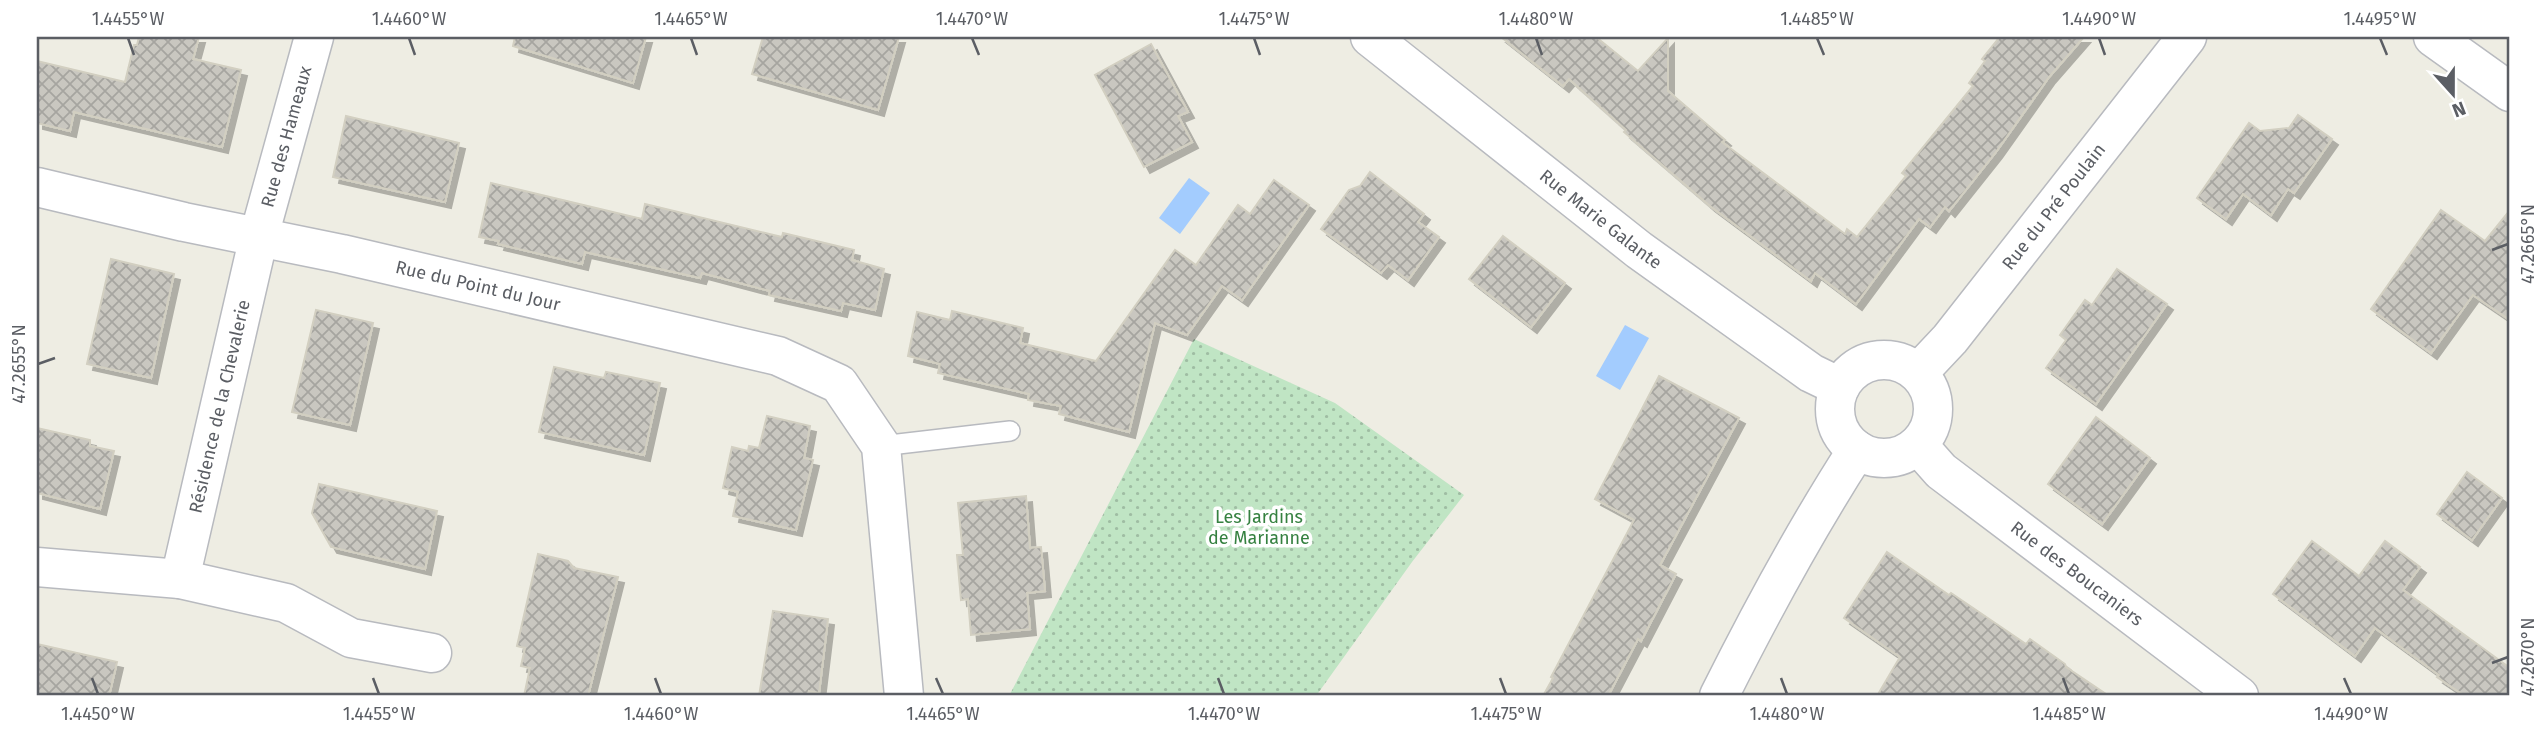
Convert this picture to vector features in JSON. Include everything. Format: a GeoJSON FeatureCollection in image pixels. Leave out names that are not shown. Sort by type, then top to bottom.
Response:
{"type":"FeatureCollection","features":[{"type":"Feature","properties":{"kind":"street","name":"Rue des Hameaux"},"geometry":{"type":"LineString","coordinates":[[259,236],[314,37]]}},
{"type":"Feature","properties":{"kind":"street","name":"Rue Marie Galante"},"geometry":{"type":"LineString","coordinates":[[1370,37],[1639,250],[1811,373],[1840,387]]}},
{"type":"Feature","properties":{"kind":"street","name":"Rue du Pré Poulain"},"geometry":{"type":"LineString","coordinates":[[1918,373],[1950,339],[2187,37]]}},
{"type":"Feature","properties":{"kind":"street"},"geometry":{"type":"LineString","coordinates":[[2433,37],[2510,92]]}},
{"type":"Feature","properties":{"kind":"street","name":"Rue du Point du Jour"},"geometry":{"type":"LineString","coordinates":[[37,187],[778,356],[839,384],[881,446],[904,696]]}},
{"type":"Feature","properties":{"kind":"street","name":"Résidence de la Chevalerie"},"geometry":{"type":"LineString","coordinates":[[180,579],[259,236]]}},
{"type":"Feature","properties":{"kind":"street"},"geometry":{"type":"LineString","coordinates":[[1891,360],[1905,364],[1918,373],[1928,385],[1933,401],[1933,417],[1928,432],[1918,446],[1904,454],[1888,458],[1857,450],[1839,428],[1836,415],[1840,387],[1849,375],[1861,365],[1891,360]]}},
{"type":"Feature","properties":{"kind":"street","name":"Rue des Boucaniers"},"geometry":{"type":"LineString","coordinates":[[1918,446],[1941,471],[2239,696]]}},
{"type":"Feature","properties":{"kind":"street"},"geometry":{"type":"LineString","coordinates":[[1719,696],[1758,620],[1857,450]]}},
{"type":"Feature","properties":{"kind":"street"},"geometry":{"type":"LineString","coordinates":[[37,568],[180,579],[286,603],[351,638],[432,653]]}},
{"type":"Feature","properties":{"kind":"lane"},"geometry":{"type":"LineString","coordinates":[[881,446],[1010,431]]}},
{"type":"Feature","properties":{"kind":"green space","name":"Les Jardins de Marianne"},"geometry":{"type":"Polygon","coordinates":[[[1194,339],[1335,403],[1464,495],[1412,562],[1316,696],[1009,696],[1194,339]]]}},
{"type":"Feature","properties":{"kind":"water"},"geometry":{"type":"Polygon","coordinates":[[[1189,178],[1210,193],[1180,234],[1159,218],[1189,178]]]}},
{"type":"Feature","properties":{"kind":"water"},"geometry":{"type":"Polygon","coordinates":[[[1625,325],[1649,338],[1620,390],[1596,376],[1625,325]]]}},
{"type":"Feature","properties":{"kind":"building"},"geometry":{"type":"Polygon","coordinates":[[[139,37],[199,37],[193,59],[241,70],[222,147],[74,112],[70,131],[37,123],[37,61],[125,82],[134,45],[137,45],[139,37]]]}},
{"type":"Feature","properties":{"kind":"building"},"geometry":{"type":"Polygon","coordinates":[[[515,37],[646,37],[633,83],[513,46],[515,37]]]}},
{"type":"Feature","properties":{"kind":"building"},"geometry":{"type":"Polygon","coordinates":[[[763,37],[899,37],[878,110],[752,74],[763,37]]]}},
{"type":"Feature","properties":{"kind":"building"},"geometry":{"type":"Polygon","coordinates":[[[1501,37],[1596,37],[1638,71],[1668,38],[1668,91],[1725,140],[1722,142],[1845,234],[1847,229],[1857,237],[1906,176],[1902,173],[1973,86],[1969,83],[1985,61],[1982,59],[1998,39],[1995,37],[2084,37],[2049,77],[1996,152],[1949,211],[1945,207],[1930,227],[1919,219],[1856,304],[1815,273],[1811,281],[1710,206],[1624,132],[1626,130],[1569,79],[1563,86],[1501,37]]]}},
{"type":"Feature","properties":{"kind":"building"},"geometry":{"type":"Polygon","coordinates":[[[1151,44],[1188,112],[1178,116],[1192,142],[1144,167],[1095,75],[1151,44]]]}},
{"type":"Feature","properties":{"kind":"building"},"geometry":{"type":"Polygon","coordinates":[[[2298,115],[2332,139],[2294,193],[2288,189],[2271,215],[2243,194],[2226,219],[2197,198],[2249,123],[2260,131],[2289,128],[2298,115]]]}},
{"type":"Feature","properties":{"kind":"building"},"geometry":{"type":"Polygon","coordinates":[[[346,116],[459,143],[445,202],[333,177],[346,116]]]}},
{"type":"Feature","properties":{"kind":"building"},"geometry":{"type":"Polygon","coordinates":[[[1370,172],[1424,214],[1418,222],[1439,237],[1408,280],[1388,265],[1381,273],[1321,229],[1349,190],[1360,186],[1370,172]]]}},
{"type":"Feature","properties":{"kind":"building"},"geometry":{"type":"Polygon","coordinates":[[[1274,180],[1309,205],[1242,300],[1222,286],[1187,335],[1155,323],[1129,432],[1059,414],[1061,406],[1028,400],[1029,394],[938,373],[940,364],[908,356],[917,312],[950,320],[952,311],[1023,328],[1020,343],[1096,361],[1175,250],[1196,265],[1238,205],[1250,214],[1274,180]]]}},
{"type":"Feature","properties":{"kind":"building"},"geometry":{"type":"Polygon","coordinates":[[[491,183],[642,219],[645,204],[782,237],[783,233],[854,250],[852,260],[884,269],[875,310],[843,303],[841,311],[769,295],[770,291],[702,273],[700,278],[585,252],[582,264],[498,244],[499,241],[479,237],[491,183]]]}},
{"type":"Feature","properties":{"kind":"building"},"geometry":{"type":"Polygon","coordinates":[[[2441,210],[2485,241],[2510,210],[2510,320],[2473,295],[2431,353],[2371,309],[2441,210]]]}},
{"type":"Feature","properties":{"kind":"building"},"geometry":{"type":"Polygon","coordinates":[[[1503,236],[1565,283],[1531,327],[1469,279],[1503,236]]]}},
{"type":"Feature","properties":{"kind":"building"},"geometry":{"type":"Polygon","coordinates":[[[111,259],[174,274],[151,378],[87,364],[111,259]]]}},
{"type":"Feature","properties":{"kind":"building"},"geometry":{"type":"Polygon","coordinates":[[[2117,269],[2167,304],[2096,404],[2046,368],[2066,340],[2060,335],[2085,300],[2092,305],[2117,269]]]}},
{"type":"Feature","properties":{"kind":"building"},"geometry":{"type":"Polygon","coordinates":[[[316,310],[373,323],[350,425],[292,412],[316,310]]]}},
{"type":"Feature","properties":{"kind":"building"},"geometry":{"type":"Polygon","coordinates":[[[554,367],[604,378],[606,372],[660,383],[644,455],[539,432],[554,367]]]}},
{"type":"Feature","properties":{"kind":"building"},"geometry":{"type":"Polygon","coordinates":[[[1659,376],[1739,418],[1660,565],[1676,574],[1608,696],[1543,696],[1634,520],[1595,499],[1659,376]]]}},
{"type":"Feature","properties":{"kind":"building"},"geometry":{"type":"Polygon","coordinates":[[[767,416],[810,426],[804,458],[813,460],[796,530],[733,516],[738,492],[723,488],[732,447],[748,451],[749,446],[759,448],[767,416]]]}},
{"type":"Feature","properties":{"kind":"building"},"geometry":{"type":"Polygon","coordinates":[[[2096,417],[2150,458],[2102,524],[2048,484],[2096,417]]]}},
{"type":"Feature","properties":{"kind":"building"},"geometry":{"type":"Polygon","coordinates":[[[37,428],[90,440],[90,446],[114,451],[100,509],[37,493],[37,428]]]}},
{"type":"Feature","properties":{"kind":"building"},"geometry":{"type":"Polygon","coordinates":[[[2467,472],[2502,498],[2472,540],[2437,514],[2467,472]]]}},
{"type":"Feature","properties":{"kind":"building"},"geometry":{"type":"Polygon","coordinates":[[[319,484],[437,511],[425,569],[331,547],[312,513],[319,484]]]}},
{"type":"Feature","properties":{"kind":"building"},"geometry":{"type":"Polygon","coordinates":[[[1026,496],[1030,548],[1041,547],[1045,591],[1027,593],[1030,629],[971,635],[968,599],[961,600],[957,555],[963,555],[958,503],[1026,496]]]}},
{"type":"Feature","properties":{"kind":"building"},"geometry":{"type":"Polygon","coordinates":[[[2312,541],[2359,576],[2385,541],[2420,567],[2403,590],[2510,668],[2510,696],[2465,696],[2375,628],[2355,656],[2273,594],[2312,541]]]}},
{"type":"Feature","properties":{"kind":"building"},"geometry":{"type":"Polygon","coordinates":[[[1887,552],[2026,644],[2030,639],[2109,696],[1877,696],[1900,657],[1844,618],[1887,552]]]}},
{"type":"Feature","properties":{"kind":"building"},"geometry":{"type":"Polygon","coordinates":[[[538,554],[568,561],[574,568],[618,577],[588,696],[524,696],[530,668],[521,666],[525,648],[517,646],[538,554]]]}},
{"type":"Feature","properties":{"kind":"building"},"geometry":{"type":"Polygon","coordinates":[[[773,611],[828,619],[819,693],[809,691],[808,696],[759,696],[773,611]]]}},
{"type":"Feature","properties":{"kind":"building"},"geometry":{"type":"Polygon","coordinates":[[[37,644],[117,662],[109,696],[37,696],[37,644]]]}}]}
